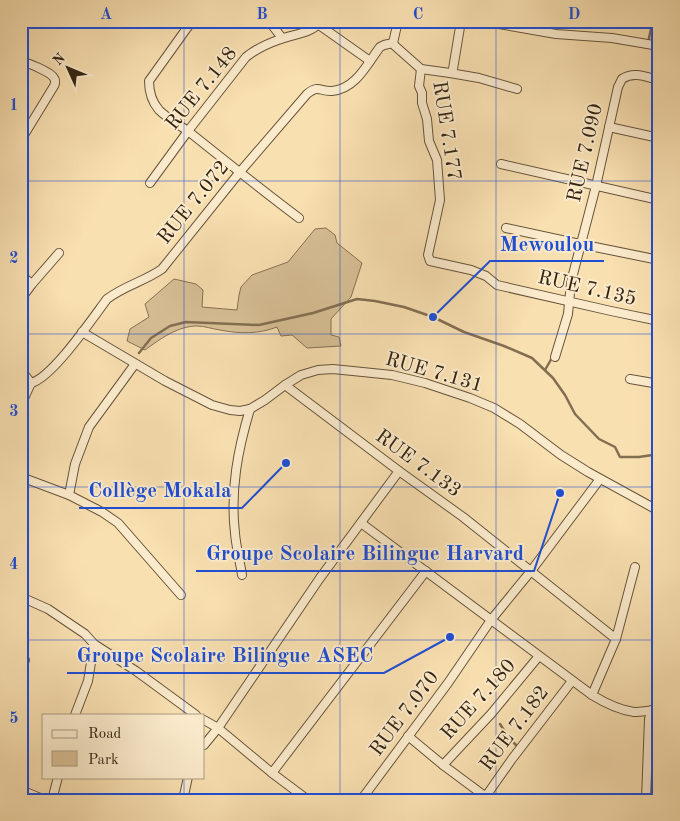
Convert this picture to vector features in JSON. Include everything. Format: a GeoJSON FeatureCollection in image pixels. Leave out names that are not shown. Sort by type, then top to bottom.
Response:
{"type":"FeatureCollection","features":[{"type":"Feature","properties":{"kind":"street"},"geometry":{"type":"LineString","coordinates":[[192,21],[149,81],[152,97],[158,108],[299,218]]}},
{"type":"Feature","properties":{"kind":"street"},"geometry":{"type":"LineString","coordinates":[[269,21],[282,38]]}},
{"type":"Feature","properties":{"kind":"street"},"geometry":{"type":"LineString","coordinates":[[398,21],[393,43],[421,69],[479,78],[518,89]]}},
{"type":"Feature","properties":{"kind":"street"},"geometry":{"type":"LineString","coordinates":[[450,73],[453,68],[461,21]]}},
{"type":"Feature","properties":{"kind":"street"},"geometry":{"type":"LineString","coordinates":[[481,21],[556,34],[612,38],[659,46]]}},
{"type":"Feature","properties":{"kind":"street"},"geometry":{"type":"LineString","coordinates":[[320,23],[370,61]]}},
{"type":"Feature","properties":{"kind":"street","name":"RUE 7.148"},"geometry":{"type":"LineString","coordinates":[[150,183],[246,57],[257,49],[282,38],[310,30],[320,23]]}},
{"type":"Feature","properties":{"kind":"street","name":"RUE 7.072"},"geometry":{"type":"LineString","coordinates":[[31,383],[42,378],[54,367],[107,299],[162,269],[239,173],[312,89],[332,92],[352,84],[360,76],[380,47],[393,43]]}},
{"type":"Feature","properties":{"kind":"street"},"geometry":{"type":"LineString","coordinates":[[21,61],[50,74],[55,82],[21,140]]}},
{"type":"Feature","properties":{"kind":"street","name":"RUE 7.177"},"geometry":{"type":"LineString","coordinates":[[421,69],[419,86],[427,119],[429,140],[437,160],[440,200],[428,258]]}},
{"type":"Feature","properties":{"kind":"street","name":"RUE 7.090"},"geometry":{"type":"LineString","coordinates":[[555,357],[568,314],[571,282],[596,186],[618,87],[622,79],[632,75],[659,80]]}},
{"type":"Feature","properties":{"kind":"street"},"geometry":{"type":"LineString","coordinates":[[609,127],[659,138]]}},
{"type":"Feature","properties":{"kind":"street"},"geometry":{"type":"LineString","coordinates":[[501,164],[659,200]]}},
{"type":"Feature","properties":{"kind":"street"},"geometry":{"type":"LineString","coordinates":[[506,228],[659,260]]}},
{"type":"Feature","properties":{"kind":"street"},"geometry":{"type":"LineString","coordinates":[[21,299],[59,253]]}},
{"type":"Feature","properties":{"kind":"street","name":"RUE 7.135"},"geometry":{"type":"LineString","coordinates":[[428,258],[434,262],[479,273],[497,285],[657,321]]}},
{"type":"Feature","properties":{"kind":"street"},"geometry":{"type":"LineString","coordinates":[[21,275],[32,284]]}},
{"type":"Feature","properties":{"kind":"street"},"geometry":{"type":"LineString","coordinates":[[82,332],[165,381],[212,405],[230,410],[250,409],[239,450],[234,484],[234,531],[242,575]]}},
{"type":"Feature","properties":{"kind":"street"},"geometry":{"type":"LineString","coordinates":[[69,495],[75,464],[89,426],[135,364]]}},
{"type":"Feature","properties":{"kind":"street","name":"RUE 7.131"},"geometry":{"type":"LineString","coordinates":[[250,409],[302,375],[318,370],[332,368],[392,375],[425,383],[494,408],[520,424],[561,455],[659,511]]}},
{"type":"Feature","properties":{"kind":"street"},"geometry":{"type":"LineString","coordinates":[[21,370],[31,383],[21,405]]}},
{"type":"Feature","properties":{"kind":"street"},"geometry":{"type":"LineString","coordinates":[[630,379],[659,384]]}},
{"type":"Feature","properties":{"kind":"street","name":"RUE 7.133"},"geometry":{"type":"LineString","coordinates":[[285,385],[463,517],[616,640]]}},
{"type":"Feature","properties":{"kind":"street"},"geometry":{"type":"LineString","coordinates":[[205,744],[218,728],[320,578],[399,471]]}},
{"type":"Feature","properties":{"kind":"street"},"geometry":{"type":"LineString","coordinates":[[21,477],[69,495],[102,512],[118,523],[181,595]]}},
{"type":"Feature","properties":{"kind":"street","name":"RUE 7.070"},"geometry":{"type":"LineString","coordinates":[[361,800],[448,683],[491,620],[532,571],[600,479]]}},
{"type":"Feature","properties":{"kind":"street"},"geometry":{"type":"LineString","coordinates":[[361,523],[592,695],[606,703],[635,712],[656,710]]}},
{"type":"Feature","properties":{"kind":"street"},"geometry":{"type":"LineString","coordinates":[[592,695],[616,640],[635,567]]}},
{"type":"Feature","properties":{"kind":"street"},"geometry":{"type":"LineString","coordinates":[[272,773],[426,571]]}},
{"type":"Feature","properties":{"kind":"street"},"geometry":{"type":"LineString","coordinates":[[21,597],[48,608],[85,634],[94,644],[136,671],[195,714]]}},
{"type":"Feature","properties":{"kind":"street"},"geometry":{"type":"LineString","coordinates":[[75,714],[88,681],[94,644]]}},
{"type":"Feature","properties":{"kind":"street","name":"RUE 7.180"},"geometry":{"type":"LineString","coordinates":[[443,765],[491,714],[540,656]]}},
{"type":"Feature","properties":{"kind":"street"},"geometry":{"type":"LineString","coordinates":[[21,669],[25,660]]}},
{"type":"Feature","properties":{"kind":"street","name":"RUE 7.182"},"geometry":{"type":"LineString","coordinates":[[488,798],[512,759],[572,681]]}},
{"type":"Feature","properties":{"kind":"street"},"geometry":{"type":"LineString","coordinates":[[646,800],[649,719],[656,710]]}},
{"type":"Feature","properties":{"kind":"street"},"geometry":{"type":"LineString","coordinates":[[205,721],[218,728],[308,800]]}},
{"type":"Feature","properties":{"kind":"street"},"geometry":{"type":"LineString","coordinates":[[408,736],[488,798]]}},
{"type":"Feature","properties":{"kind":"street"},"geometry":{"type":"LineString","coordinates":[[52,800],[58,778]]}},
{"type":"Feature","properties":{"kind":"street"},"geometry":{"type":"LineString","coordinates":[[183,800],[188,778]]}},
{"type":"Feature","properties":{"kind":"street"},"geometry":{"type":"LineString","coordinates":[[21,791],[45,800]]}},
{"type":"Feature","properties":{"kind":"green space"},"geometry":{"type":"Polygon","coordinates":[[[326,228],[335,235],[337,243],[362,263],[351,297],[331,319],[331,335],[339,337],[341,346],[307,348],[292,335],[281,336],[277,327],[263,331],[242,333],[200,326],[183,328],[145,350],[127,341],[130,329],[149,317],[145,304],[174,279],[196,284],[203,290],[202,307],[237,310],[241,287],[252,275],[288,262],[315,229],[326,228]]]}},
{"type":"Feature","properties":{"kind":"waterway"},"geometry":{"type":"LineString","coordinates":[[648,43],[652,24],[659,26]]}},
{"type":"Feature","properties":{"kind":"waterway"},"geometry":{"type":"LineString","coordinates":[[139,353],[151,338],[170,326],[186,322],[259,325],[313,313],[357,299],[375,301],[404,307],[433,317],[464,332],[532,358],[553,378],[575,414],[599,439],[615,447],[620,457],[659,454]]}},
{"type":"Feature","properties":{"kind":"waterway"},"geometry":{"type":"LineString","coordinates":[[545,370],[553,356]]}},
{"type":"Feature","properties":{"kind":"waterway"},"geometry":{"type":"LineString","coordinates":[[656,671],[656,663],[659,659]]}},
{"type":"Feature","properties":{"kind":"waterway"},"geometry":{"type":"LineString","coordinates":[[500,724],[517,746]]}},
{"type":"Feature","properties":{"kind":"place","name":"Mewoulou"},"geometry":{"type":"Point","coordinates":[433,317]}},
{"type":"Feature","properties":{"kind":"place","name":"Collège Mokala"},"geometry":{"type":"Point","coordinates":[286,463]}},
{"type":"Feature","properties":{"kind":"place","name":"Groupe Scolaire Bilingue Harvard"},"geometry":{"type":"Point","coordinates":[560,493]}},
{"type":"Feature","properties":{"kind":"place","name":"Groupe Scolaire Bilingue ASEC"},"geometry":{"type":"Point","coordinates":[450,637]}}]}
